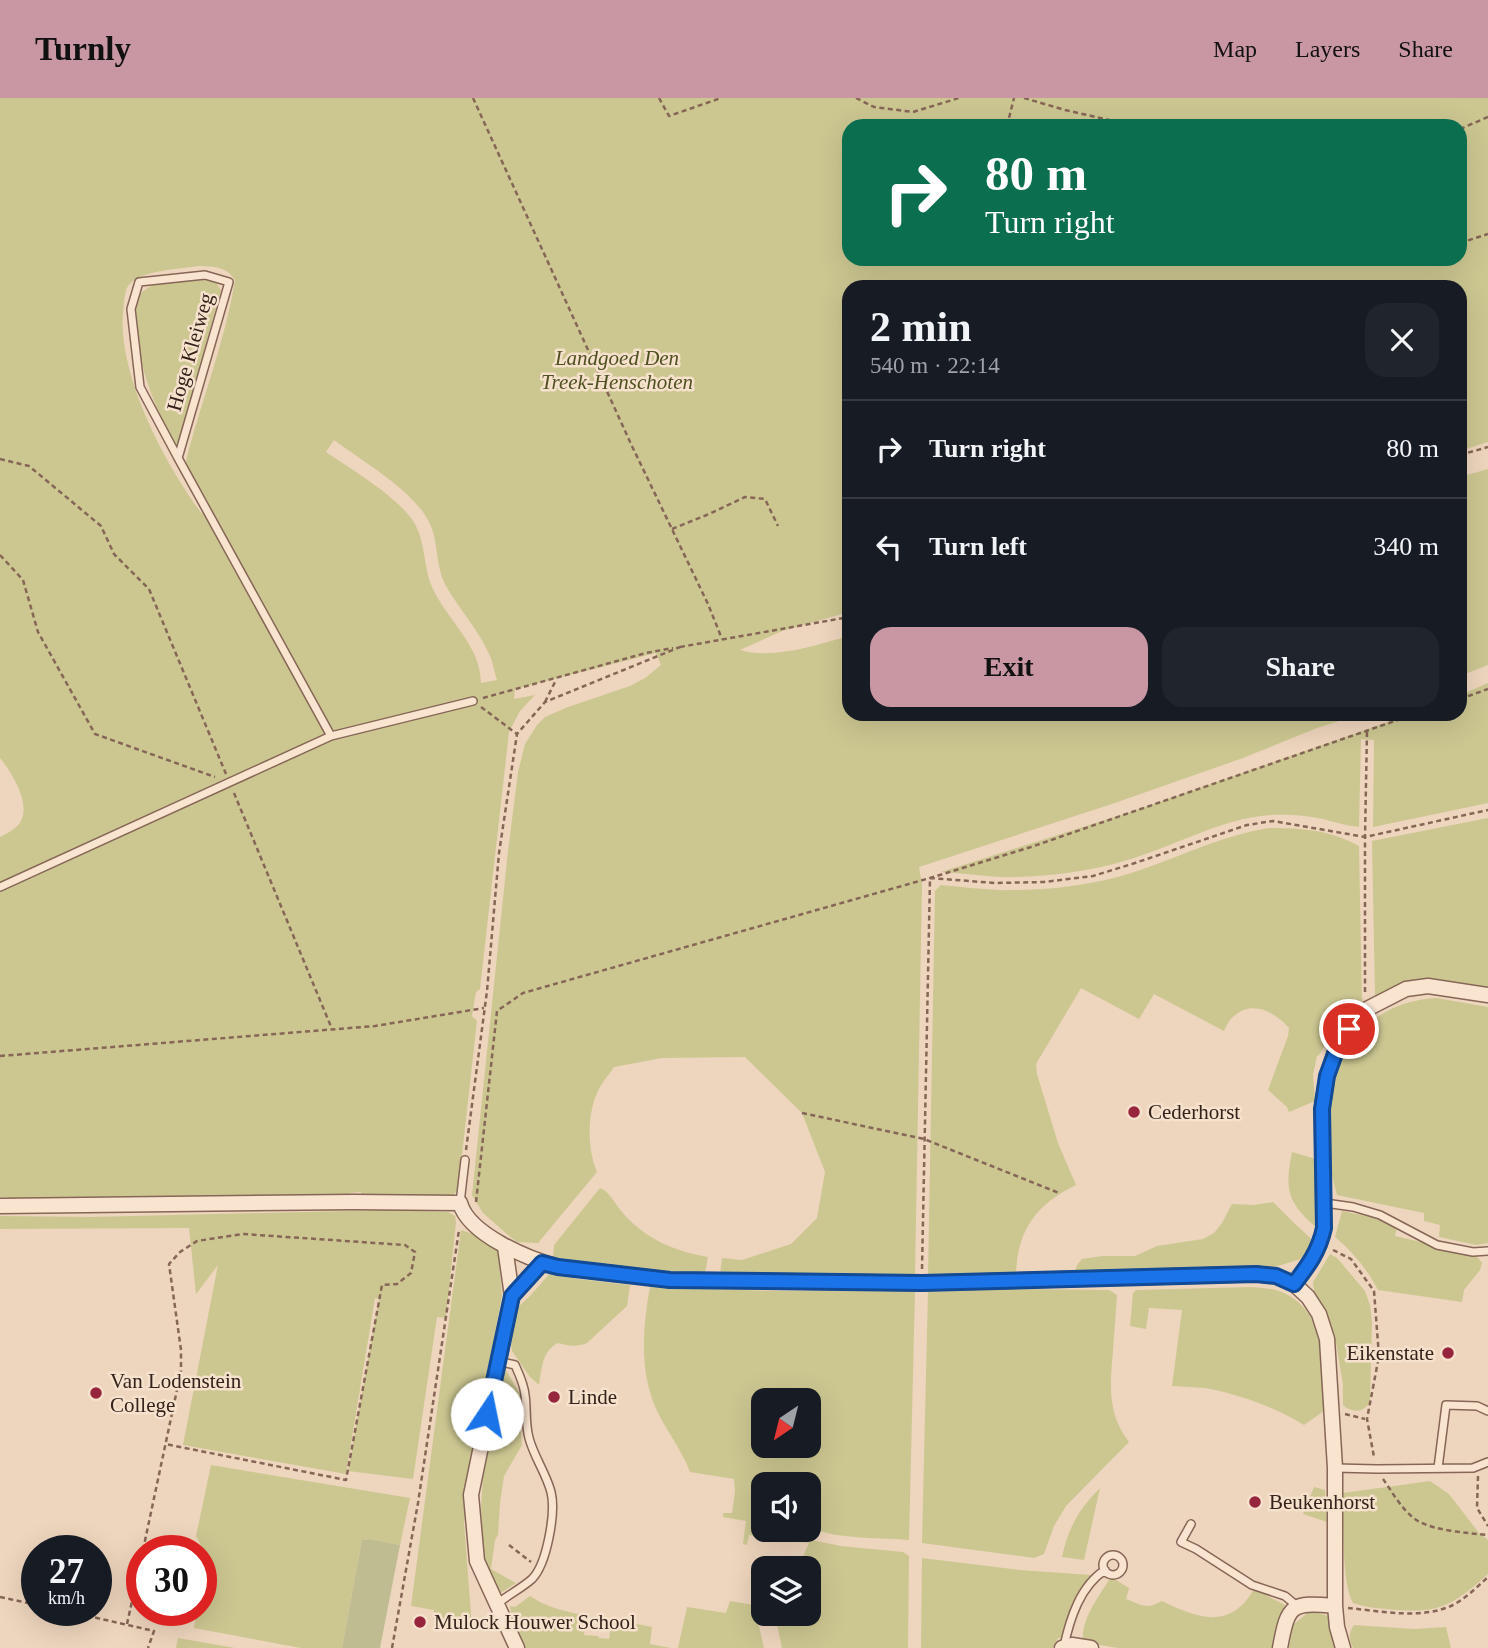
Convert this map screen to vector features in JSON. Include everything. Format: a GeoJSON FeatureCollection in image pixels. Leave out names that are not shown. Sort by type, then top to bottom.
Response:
{"type":"FeatureCollection","features":[{"type":"Feature","properties":{"kind":"street"},"geometry":{"type":"LineString","coordinates":[[1294,1284],[1312,1261],[1321,1243],[1325,1203],[1322,1109],[1327,1076],[1336,1051],[1349,1029],[1365,1010],[1406,989],[1428,986],[1488,995]]}},
{"type":"Feature","properties":{"kind":"street"},"geometry":{"type":"LineString","coordinates":[[0,1206],[353,1202],[461,1207],[474,1224],[505,1247],[542,1263],[670,1280],[922,1283],[1256,1274],[1276,1276],[1294,1284],[1308,1297],[1319,1314],[1327,1339],[1335,1468],[1335,1606],[1343,1648]]}},
{"type":"Feature","properties":{"kind":"street"},"geometry":{"type":"LineString","coordinates":[[505,1247],[512,1296],[471,1495],[477,1561],[517,1648]]}},
{"type":"Feature","properties":{"kind":"street"},"geometry":{"type":"LineString","coordinates":[[512,1296],[542,1263]]}},
{"type":"Feature","properties":{"kind":"street"},"geometry":{"type":"LineString","coordinates":[[1280,1648],[1288,1616],[1297,1606],[1335,1606]]}},
{"type":"Feature","properties":{"kind":"street"},"geometry":{"type":"LineString","coordinates":[[1063,1647],[1072,1645],[1091,1648]]}},
{"type":"Feature","properties":{"kind":"lane","name":"Hoge Kleiweg"},"geometry":{"type":"LineString","coordinates":[[178,458],[229,282],[205,275],[139,282],[131,309],[139,387],[178,458],[331,736]]}},
{"type":"Feature","properties":{"kind":"lane"},"geometry":{"type":"LineString","coordinates":[[0,887],[331,736],[473,701]]}},
{"type":"Feature","properties":{"kind":"lane"},"geometry":{"type":"LineString","coordinates":[[461,1207],[465,1160]]}},
{"type":"Feature","properties":{"kind":"lane"},"geometry":{"type":"LineString","coordinates":[[1325,1203],[1380,1215],[1437,1245],[1473,1252],[1488,1251]]}},
{"type":"Feature","properties":{"kind":"lane"},"geometry":{"type":"LineString","coordinates":[[497,1360],[515,1364],[522,1381],[528,1437],[551,1493],[552,1521],[539,1569],[533,1578],[497,1604]]}},
{"type":"Feature","properties":{"kind":"lane"},"geometry":{"type":"LineString","coordinates":[[1438,1468],[1446,1405],[1477,1406],[1488,1411]]}},
{"type":"Feature","properties":{"kind":"lane"},"geometry":{"type":"LineString","coordinates":[[1335,1468],[1474,1468],[1488,1462]]}},
{"type":"Feature","properties":{"kind":"lane"},"geometry":{"type":"LineString","coordinates":[[1191,1524],[1181,1542],[1252,1585],[1285,1596],[1297,1606]]}},
{"type":"Feature","properties":{"kind":"lane"},"geometry":{"type":"LineString","coordinates":[[1063,1647],[1075,1609],[1097,1575],[1105,1570]]}},
{"type":"Feature","properties":{"kind":"path"},"geometry":{"type":"LineString","coordinates":[[473,98],[722,639]]}},
{"type":"Feature","properties":{"kind":"path"},"geometry":{"type":"LineString","coordinates":[[659,98],[669,116],[721,98]]}},
{"type":"Feature","properties":{"kind":"path"},"geometry":{"type":"LineString","coordinates":[[856,98],[874,107],[913,112],[960,98]]}},
{"type":"Feature","properties":{"kind":"path"},"geometry":{"type":"LineString","coordinates":[[1009,119],[1014,98]]}},
{"type":"Feature","properties":{"kind":"path"},"geometry":{"type":"LineString","coordinates":[[1024,98],[1105,119]]}},
{"type":"Feature","properties":{"kind":"path"},"geometry":{"type":"LineString","coordinates":[[1467,126],[1488,117]]}},
{"type":"Feature","properties":{"kind":"path"},"geometry":{"type":"LineString","coordinates":[[1467,241],[1488,234]]}},
{"type":"Feature","properties":{"kind":"path"},"geometry":{"type":"LineString","coordinates":[[1467,453],[1488,447]]}},
{"type":"Feature","properties":{"kind":"path"},"geometry":{"type":"LineString","coordinates":[[0,459],[29,466],[101,526],[114,554],[149,589],[332,1029]]}},
{"type":"Feature","properties":{"kind":"path"},"geometry":{"type":"LineString","coordinates":[[672,529],[745,497],[765,499],[778,526]]}},
{"type":"Feature","properties":{"kind":"path"},"geometry":{"type":"LineString","coordinates":[[0,555],[23,580],[38,632],[95,734],[229,782]]}},
{"type":"Feature","properties":{"kind":"path"},"geometry":{"type":"LineString","coordinates":[[473,701],[646,653],[842,618]]}},
{"type":"Feature","properties":{"kind":"path"},"geometry":{"type":"LineString","coordinates":[[545,702],[680,647]]}},
{"type":"Feature","properties":{"kind":"path"},"geometry":{"type":"LineString","coordinates":[[465,1160],[487,991],[499,853],[517,734],[545,702],[557,679]]}},
{"type":"Feature","properties":{"kind":"path"},"geometry":{"type":"LineString","coordinates":[[1467,696],[1488,689]]}},
{"type":"Feature","properties":{"kind":"path"},"geometry":{"type":"LineString","coordinates":[[473,701],[517,734]]}},
{"type":"Feature","properties":{"kind":"path"},"geometry":{"type":"LineString","coordinates":[[474,1224],[497,1011],[523,993],[1031,847],[1395,721]]}},
{"type":"Feature","properties":{"kind":"path"},"geometry":{"type":"LineString","coordinates":[[1365,1010],[1367,731]]}},
{"type":"Feature","properties":{"kind":"path"},"geometry":{"type":"LineString","coordinates":[[930,878],[1007,883],[1044,882],[1093,876],[1247,825],[1273,821],[1365,837],[1488,810]]}},
{"type":"Feature","properties":{"kind":"path"},"geometry":{"type":"LineString","coordinates":[[922,1283],[930,878]]}},
{"type":"Feature","properties":{"kind":"path"},"geometry":{"type":"LineString","coordinates":[[0,1056],[375,1026],[485,1008]]}},
{"type":"Feature","properties":{"kind":"path"},"geometry":{"type":"LineString","coordinates":[[802,1113],[924,1139],[1059,1193]]}},
{"type":"Feature","properties":{"kind":"path"},"geometry":{"type":"LineString","coordinates":[[392,1648],[418,1503],[461,1207]]}},
{"type":"Feature","properties":{"kind":"path"},"geometry":{"type":"LineString","coordinates":[[146,1535],[165,1444],[181,1371],[181,1350],[169,1264],[180,1252],[197,1241],[243,1234],[405,1245],[415,1252],[411,1273],[397,1284],[382,1285],[346,1480],[165,1444]]}},
{"type":"Feature","properties":{"kind":"path"},"geometry":{"type":"LineString","coordinates":[[1321,1243],[1351,1259],[1374,1291],[1379,1356],[1367,1419],[1377,1469],[1404,1508],[1417,1521],[1461,1532],[1488,1535]]}},
{"type":"Feature","properties":{"kind":"path"},"geometry":{"type":"LineString","coordinates":[[1331,1410],[1367,1419]]}},
{"type":"Feature","properties":{"kind":"path"},"geometry":{"type":"LineString","coordinates":[[1479,1465],[1478,1508],[1488,1526]]}},
{"type":"Feature","properties":{"kind":"path"},"geometry":{"type":"LineString","coordinates":[[509,1545],[524,1557]]}},
{"type":"Feature","properties":{"kind":"path"},"geometry":{"type":"LineString","coordinates":[[1335,1606],[1411,1613],[1433,1611],[1452,1605],[1488,1577]]}},
{"type":"Feature","properties":{"kind":"path"},"geometry":{"type":"LineString","coordinates":[[0,1597],[21,1602]]}},
{"type":"Feature","properties":{"kind":"path"},"geometry":{"type":"LineString","coordinates":[[135,1626],[154,1631],[148,1648]]}},
{"type":"Feature","properties":{"kind":"green space","name":"Landgoed Den Treek-Henschoten"},"geometry":{"type":"Polygon","coordinates":[[[0,98],[1488,98],[1488,442],[1467,449],[1467,280],[842,280],[842,614],[782,631],[740,650],[753,653],[780,652],[842,638],[842,721],[1339,721],[1112,804],[919,867],[922,885],[915,1276],[720,1274],[722,1258],[742,1260],[791,1244],[817,1218],[825,1172],[802,1113],[745,1057],[662,1058],[614,1067],[594,1100],[590,1120],[590,1142],[597,1172],[538,1243],[517,1242],[483,1213],[472,1195],[508,851],[518,772],[525,744],[545,717],[645,678],[661,665],[656,653],[515,689],[514,699],[535,695],[520,711],[509,732],[480,989],[476,992],[472,1016],[477,1021],[458,1190],[453,1195],[362,1196],[361,1192],[349,1193],[348,1196],[8,1200],[8,1197],[0,1197],[0,837],[19,824],[24,808],[10,772],[0,758],[0,98]],[[199,266],[150,273],[133,281],[125,296],[123,338],[136,391],[159,445],[202,514],[208,502],[187,468],[186,461],[225,326],[235,280],[228,272],[219,268],[199,266]],[[334,440],[326,452],[383,491],[411,518],[420,535],[433,589],[470,645],[480,670],[481,683],[497,680],[485,645],[446,586],[438,562],[433,532],[423,512],[401,489],[334,440]]]}},
{"type":"Feature","properties":{"kind":"green space"},"geometry":{"type":"Polygon","coordinates":[[[172,281],[215,281],[221,290],[178,445],[173,443],[147,381],[136,335],[135,310],[141,293],[152,286],[172,281]]]}},
{"type":"Feature","properties":{"kind":"green space"},"geometry":{"type":"Polygon","coordinates":[[[1488,469],[1488,665],[1467,673],[1467,475],[1488,469]]]}},
{"type":"Feature","properties":{"kind":"green space"},"geometry":{"type":"Polygon","coordinates":[[[1488,683],[1488,803],[1373,827],[1374,740],[1361,739],[1359,827],[1290,815],[1251,817],[1213,828],[1136,858],[1080,871],[1007,877],[941,872],[1130,812],[1391,721],[1467,721],[1467,692],[1488,683]]]}},
{"type":"Feature","properties":{"kind":"green space"},"geometry":{"type":"Polygon","coordinates":[[[1488,818],[1488,989],[1404,986],[1375,996],[1372,841],[1488,818]]]}},
{"type":"Feature","properties":{"kind":"green space"},"geometry":{"type":"Polygon","coordinates":[[[1269,828],[1315,831],[1337,836],[1359,846],[1362,1004],[1342,1020],[1317,1056],[1313,1075],[1315,1101],[1289,1112],[1268,1090],[1289,1028],[1270,1013],[1255,1008],[1240,1012],[1230,1020],[1224,1031],[1154,994],[1139,1019],[1081,988],[1036,1064],[1058,1143],[1076,1185],[1049,1201],[1031,1221],[1020,1246],[1016,1276],[928,1276],[935,891],[941,885],[1028,890],[1095,882],[1140,870],[1231,837],[1269,828]]]}},
{"type":"Feature","properties":{"kind":"green space"},"geometry":{"type":"Polygon","coordinates":[[[1436,998],[1488,1007],[1488,1243],[1476,1245],[1439,1237],[1440,1225],[1424,1221],[1424,1213],[1337,1195],[1332,1176],[1331,1093],[1338,1061],[1345,1048],[1361,1030],[1383,1013],[1408,1003],[1436,998]]]}},
{"type":"Feature","properties":{"kind":"green space"},"geometry":{"type":"Polygon","coordinates":[[[1292,1152],[1316,1159],[1318,1229],[1300,1211],[1291,1195],[1288,1177],[1292,1152]]]}},
{"type":"Feature","properties":{"kind":"green space"},"geometry":{"type":"Polygon","coordinates":[[[600,1188],[650,1237],[683,1251],[708,1257],[705,1273],[610,1267],[553,1258],[554,1245],[600,1188]]]}},
{"type":"Feature","properties":{"kind":"green space"},"geometry":{"type":"Polygon","coordinates":[[[1273,1202],[1318,1245],[1311,1253],[1298,1260],[1267,1269],[1074,1275],[1082,1259],[1135,1256],[1157,1246],[1203,1239],[1214,1233],[1232,1204],[1273,1202]]]}},
{"type":"Feature","properties":{"kind":"green space"},"geometry":{"type":"Polygon","coordinates":[[[386,1210],[448,1212],[455,1216],[456,1222],[446,1318],[437,1317],[413,1479],[348,1471],[379,1299],[375,1298],[346,1474],[183,1445],[218,1265],[196,1294],[189,1228],[0,1229],[0,1216],[92,1217],[386,1210]]]}},
{"type":"Feature","properties":{"kind":"green space"},"geometry":{"type":"Polygon","coordinates":[[[1342,1211],[1398,1223],[1395,1236],[1472,1254],[1478,1258],[1482,1263],[1480,1270],[1464,1290],[1462,1302],[1378,1290],[1359,1261],[1335,1237],[1342,1211]]]}},
{"type":"Feature","properties":{"kind":"green space"},"geometry":{"type":"Polygon","coordinates":[[[461,1230],[497,1243],[502,1295],[469,1476],[464,1523],[472,1627],[433,1619],[434,1610],[411,1606],[461,1230]]]}},
{"type":"Feature","properties":{"kind":"green space"},"geometry":{"type":"Polygon","coordinates":[[[1330,1254],[1337,1258],[1365,1291],[1370,1305],[1370,1402],[1357,1411],[1343,1405],[1343,1384],[1336,1343],[1314,1291],[1313,1282],[1330,1254]]]}},
{"type":"Feature","properties":{"kind":"green space"},"geometry":{"type":"Polygon","coordinates":[[[550,1273],[630,1285],[627,1306],[587,1343],[573,1346],[558,1343],[553,1346],[544,1361],[539,1385],[512,1351],[510,1336],[518,1307],[550,1273]]]}},
{"type":"Feature","properties":{"kind":"green space"},"geometry":{"type":"Polygon","coordinates":[[[650,1287],[772,1291],[915,1291],[909,1540],[847,1536],[821,1531],[821,1472],[751,1472],[751,1535],[747,1545],[743,1544],[746,1521],[723,1517],[723,1513],[732,1513],[734,1479],[690,1472],[659,1415],[648,1384],[644,1336],[650,1287]]]}},
{"type":"Feature","properties":{"kind":"green space"},"geometry":{"type":"Polygon","coordinates":[[[1252,1287],[1276,1290],[1295,1299],[1315,1325],[1324,1358],[1327,1409],[1304,1425],[1269,1407],[1230,1394],[1205,1388],[1172,1386],[1182,1310],[1149,1308],[1146,1329],[1130,1326],[1133,1293],[1136,1290],[1252,1287]]]}},
{"type":"Feature","properties":{"kind":"green space"},"geometry":{"type":"Polygon","coordinates":[[[928,1290],[1109,1290],[1117,1295],[1111,1375],[1112,1398],[1117,1421],[1129,1442],[1066,1506],[1054,1526],[1044,1554],[1034,1558],[922,1543],[928,1290]]]}},
{"type":"Feature","properties":{"kind":"green space"},"geometry":{"type":"Polygon","coordinates":[[[503,1365],[520,1394],[522,1445],[504,1476],[498,1535],[491,1569],[516,1583],[487,1597],[481,1508],[483,1475],[503,1365]]]}},
{"type":"Feature","properties":{"kind":"green space"},"geometry":{"type":"Polygon","coordinates":[[[211,1465],[410,1498],[400,1545],[362,1540],[342,1648],[301,1648],[194,1628],[217,1626],[217,1535],[196,1535],[211,1465]]]}},
{"type":"Feature","properties":{"kind":"green space"},"geometry":{"type":"Polygon","coordinates":[[[1430,1481],[1449,1494],[1479,1533],[1488,1540],[1488,1574],[1463,1595],[1431,1609],[1386,1609],[1353,1603],[1345,1566],[1343,1493],[1430,1481]]]}},
{"type":"Feature","properties":{"kind":"green space"},"geometry":{"type":"Polygon","coordinates":[[[1314,1487],[1325,1490],[1327,1522],[1303,1514],[1314,1487]]]}},
{"type":"Feature","properties":{"kind":"green space"},"geometry":{"type":"Polygon","coordinates":[[[1100,1488],[1084,1560],[1062,1557],[1075,1520],[1100,1488]]]}},
{"type":"Feature","properties":{"kind":"green space"},"geometry":{"type":"Polygon","coordinates":[[[802,1542],[903,1552],[909,1556],[908,1648],[782,1648],[777,1626],[821,1626],[821,1556],[803,1556],[809,1543],[802,1542]]]}},
{"type":"Feature","properties":{"kind":"green space"},"geometry":{"type":"Polygon","coordinates":[[[922,1558],[1020,1570],[1091,1575],[1075,1604],[1065,1638],[1058,1638],[1053,1648],[921,1648],[922,1558]]]}},
{"type":"Feature","properties":{"kind":"green space"},"geometry":{"type":"Polygon","coordinates":[[[1111,1577],[1129,1588],[1126,1599],[1144,1606],[1162,1601],[1200,1616],[1224,1616],[1234,1611],[1254,1589],[1285,1605],[1279,1619],[1274,1648],[1118,1648],[1083,1641],[1088,1615],[1111,1577]]]}},
{"type":"Feature","properties":{"kind":"green space"},"geometry":{"type":"Polygon","coordinates":[[[530,1596],[564,1611],[586,1616],[584,1635],[609,1639],[612,1619],[652,1627],[650,1644],[671,1648],[522,1648],[510,1606],[515,1607],[530,1596]]]}},
{"type":"Feature","properties":{"kind":"green space"},"geometry":{"type":"Polygon","coordinates":[[[730,1601],[751,1604],[751,1626],[759,1626],[764,1648],[678,1648],[687,1607],[726,1613],[730,1601]]]}},
{"type":"Feature","properties":{"kind":"green space"},"geometry":{"type":"Polygon","coordinates":[[[1310,1611],[1329,1616],[1338,1648],[1289,1648],[1293,1625],[1310,1611]]]}},
{"type":"Feature","properties":{"kind":"green space"},"geometry":{"type":"Polygon","coordinates":[[[1354,1625],[1414,1629],[1446,1627],[1451,1648],[1353,1648],[1350,1636],[1354,1625]]]}},
{"type":"Feature","properties":{"kind":"green space"},"geometry":{"type":"Polygon","coordinates":[[[178,1638],[235,1648],[176,1648],[178,1638]]]}},
{"type":"Feature","properties":{"kind":"shaded area"},"geometry":{"type":"Polygon","coordinates":[[[362,1540],[400,1545],[380,1648],[342,1648],[362,1540]]]}},
{"type":"Feature","properties":{"kind":"place","name":"Cederhorst"},"geometry":{"type":"Point","coordinates":[1134,1112]}},
{"type":"Feature","properties":{"kind":"place","name":"Eikenstate"},"geometry":{"type":"Point","coordinates":[1448,1353]}},
{"type":"Feature","properties":{"kind":"place","name":"Van Lodenstein College"},"geometry":{"type":"Point","coordinates":[96,1393]}},
{"type":"Feature","properties":{"kind":"place","name":"Linde"},"geometry":{"type":"Point","coordinates":[554,1397]}},
{"type":"Feature","properties":{"kind":"place","name":"Beukenhorst"},"geometry":{"type":"Point","coordinates":[1255,1502]}},
{"type":"Feature","properties":{"kind":"place","name":"Mulock Houwer School"},"geometry":{"type":"Point","coordinates":[420,1622]}},
{"type":"Feature","properties":{"kind":"route"},"geometry":{"type":"LineString","coordinates":[[487,1414],[512,1296],[542,1263],[670,1280],[922,1283],[1256,1274],[1276,1276],[1294,1284],[1312,1261],[1321,1243],[1325,1203],[1322,1109],[1327,1076],[1336,1051],[1349,1029]]}}]}
